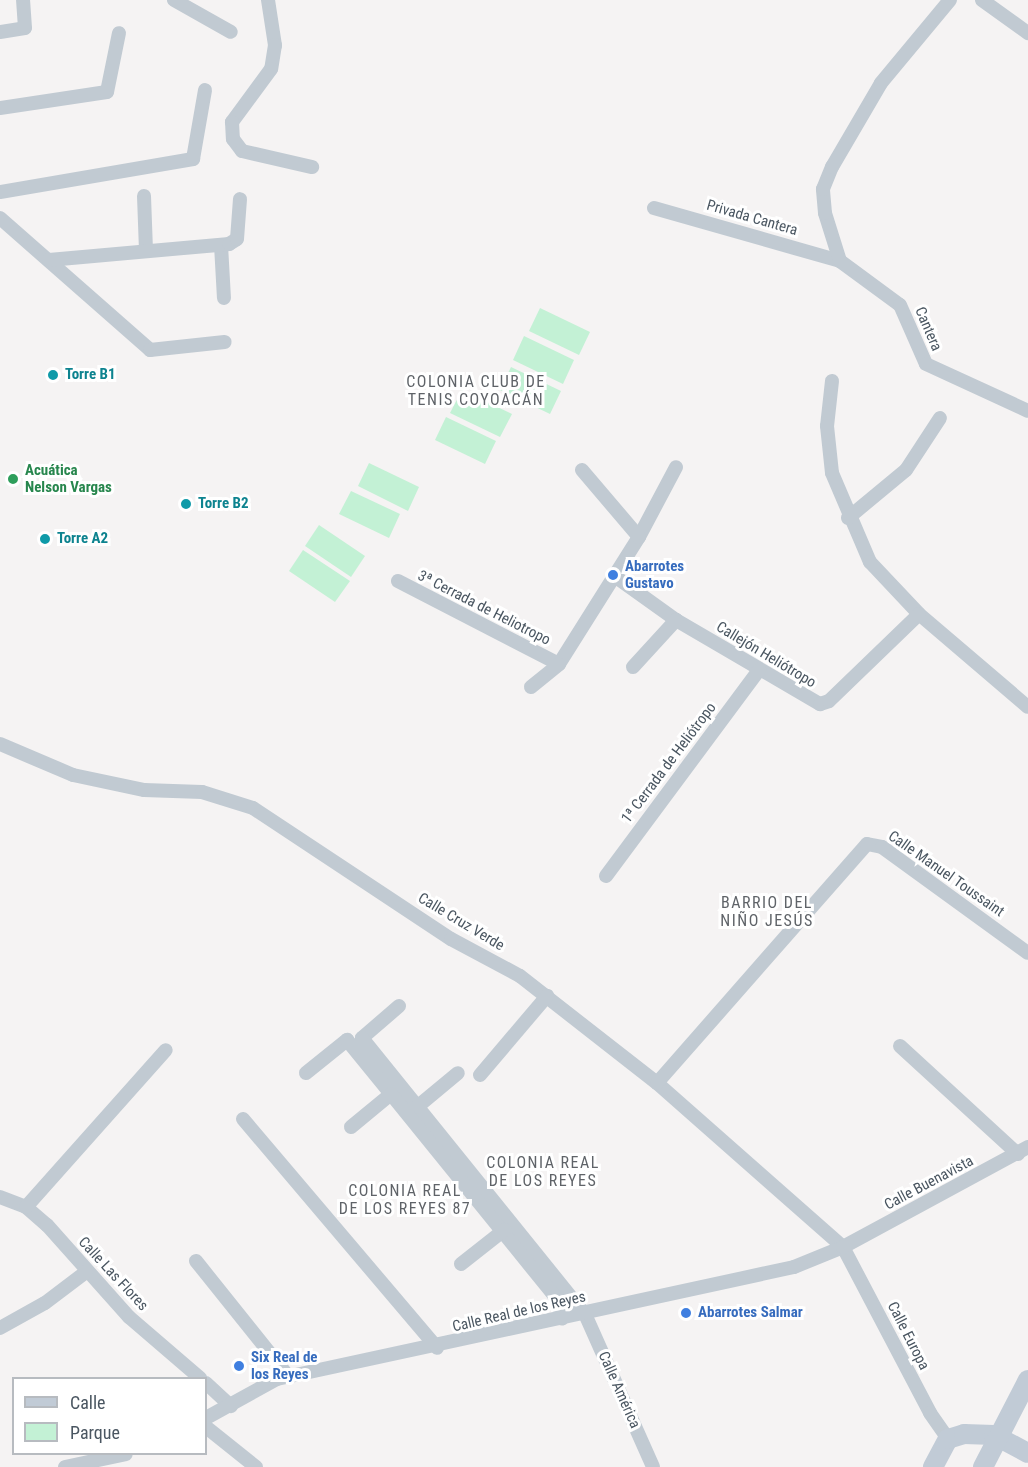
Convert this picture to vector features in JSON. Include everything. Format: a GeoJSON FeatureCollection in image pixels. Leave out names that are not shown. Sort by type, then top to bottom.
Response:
{"type":"FeatureCollection","features":[{"type":"Feature","properties":{"kind":"street"},"geometry":{"type":"LineString","coordinates":[[0,32],[25,28],[23,0]]}},
{"type":"Feature","properties":{"kind":"street"},"geometry":{"type":"LineString","coordinates":[[174,0],[192,4],[231,32]]}},
{"type":"Feature","properties":{"kind":"street"},"geometry":{"type":"LineString","coordinates":[[268,0],[275,45],[271,69],[232,122],[233,139],[242,152],[312,167]]}},
{"type":"Feature","properties":{"kind":"street"},"geometry":{"type":"LineString","coordinates":[[840,261],[825,213],[823,189],[832,167],[881,83],[950,0]]}},
{"type":"Feature","properties":{"kind":"street"},"geometry":{"type":"LineString","coordinates":[[982,0],[1028,33]]}},
{"type":"Feature","properties":{"kind":"street"},"geometry":{"type":"LineString","coordinates":[[0,108],[107,92],[119,33]]}},
{"type":"Feature","properties":{"kind":"street"},"geometry":{"type":"LineString","coordinates":[[0,192],[193,159],[205,90]]}},
{"type":"Feature","properties":{"kind":"street"},"geometry":{"type":"LineString","coordinates":[[144,196],[146,251]]}},
{"type":"Feature","properties":{"kind":"street"},"geometry":{"type":"LineString","coordinates":[[50,260],[221,245],[237,238],[240,199]]}},
{"type":"Feature","properties":{"kind":"street","name":"Privada Cantera"},"geometry":{"type":"LineString","coordinates":[[654,207],[840,261]]}},
{"type":"Feature","properties":{"kind":"street"},"geometry":{"type":"LineString","coordinates":[[0,218],[150,350],[225,342]]}},
{"type":"Feature","properties":{"kind":"street"},"geometry":{"type":"LineString","coordinates":[[221,245],[224,298]]}},
{"type":"Feature","properties":{"kind":"street","name":"Cantera"},"geometry":{"type":"LineString","coordinates":[[840,261],[900,305],[926,364],[1028,411]]}},
{"type":"Feature","properties":{"kind":"street"},"geometry":{"type":"LineString","coordinates":[[832,381],[827,426],[831,473],[848,518],[870,562],[919,614],[1025,698]]}},
{"type":"Feature","properties":{"kind":"street"},"geometry":{"type":"LineString","coordinates":[[848,518],[906,470],[940,418]]}},
{"type":"Feature","properties":{"kind":"street","name":"3ª Cerrada de Heliotropo"},"geometry":{"type":"LineString","coordinates":[[398,581],[559,664],[616,577],[676,467]]}},
{"type":"Feature","properties":{"kind":"street"},"geometry":{"type":"LineString","coordinates":[[582,470],[639,537]]}},
{"type":"Feature","properties":{"kind":"street","name":"Callejón Heliótropo"},"geometry":{"type":"LineString","coordinates":[[616,577],[676,620],[809,701],[830,701],[919,614]]}},
{"type":"Feature","properties":{"kind":"street"},"geometry":{"type":"LineString","coordinates":[[633,667],[676,620]]}},
{"type":"Feature","properties":{"kind":"street"},"geometry":{"type":"LineString","coordinates":[[531,687],[559,664]]}},
{"type":"Feature","properties":{"kind":"street","name":"1ª Cerrada de Heliótropo"},"geometry":{"type":"LineString","coordinates":[[606,876],[759,670]]}},
{"type":"Feature","properties":{"kind":"street","name":"Calle Cruz Verde"},"geometry":{"type":"LineString","coordinates":[[3,750],[74,775],[144,790],[202,792],[253,808],[451,939],[520,976],[547,996],[657,1083],[843,1247]]}},
{"type":"Feature","properties":{"kind":"street","name":"Calle Manuel Toussaint"},"geometry":{"type":"LineString","coordinates":[[657,1083],[867,844],[882,847],[1028,953]]}},
{"type":"Feature","properties":{"kind":"street"},"geometry":{"type":"LineString","coordinates":[[480,1075],[547,996]]}},
{"type":"Feature","properties":{"kind":"street","name":"Calle América"},"geometry":{"type":"LineString","coordinates":[[399,1006],[362,1038],[585,1314],[653,1467]]}},
{"type":"Feature","properties":{"kind":"street"},"geometry":{"type":"LineString","coordinates":[[306,1073],[347,1040],[504,1230],[558,1300],[562,1319]]}},
{"type":"Feature","properties":{"kind":"street"},"geometry":{"type":"LineString","coordinates":[[900,1046],[1023,1151]]}},
{"type":"Feature","properties":{"kind":"street"},"geometry":{"type":"LineString","coordinates":[[26,1207],[166,1050]]}},
{"type":"Feature","properties":{"kind":"street"},"geometry":{"type":"LineString","coordinates":[[417,1107],[458,1073]]}},
{"type":"Feature","properties":{"kind":"street"},"geometry":{"type":"LineString","coordinates":[[351,1127],[391,1094]]}},
{"type":"Feature","properties":{"kind":"street"},"geometry":{"type":"LineString","coordinates":[[243,1119],[437,1348]]}},
{"type":"Feature","properties":{"kind":"street","name":"Calle Buenavista"},"geometry":{"type":"LineString","coordinates":[[843,1247],[1023,1151]]}},
{"type":"Feature","properties":{"kind":"street","name":"Calle Las Flores"},"geometry":{"type":"LineString","coordinates":[[0,1197],[26,1207],[86,1272],[199,1377]]}},
{"type":"Feature","properties":{"kind":"street"},"geometry":{"type":"LineString","coordinates":[[461,1264],[504,1230]]}},
{"type":"Feature","properties":{"kind":"street","name":"Calle Real de los Reyes"},"geometry":{"type":"LineString","coordinates":[[207,1418],[289,1377],[437,1348],[794,1268],[843,1247]]}},
{"type":"Feature","properties":{"kind":"street","name":"Calle Europa"},"geometry":{"type":"LineString","coordinates":[[843,1247],[930,1413],[948,1438]]}},
{"type":"Feature","properties":{"kind":"street"},"geometry":{"type":"LineString","coordinates":[[196,1261],[289,1377]]}},
{"type":"Feature","properties":{"kind":"street"},"geometry":{"type":"LineString","coordinates":[[0,1328],[45,1304],[86,1272]]}},
{"type":"Feature","properties":{"kind":"street"},"geometry":{"type":"LineString","coordinates":[[983,1467],[1028,1380]]}},
{"type":"Feature","properties":{"kind":"street"},"geometry":{"type":"LineString","coordinates":[[207,1384],[231,1406]]}},
{"type":"Feature","properties":{"kind":"street"},"geometry":{"type":"LineString","coordinates":[[207,1428],[256,1467]]}},
{"type":"Feature","properties":{"kind":"street"},"geometry":{"type":"LineString","coordinates":[[933,1467],[948,1438],[976,1433],[999,1437],[1028,1453],[1021,1467]]}},
{"type":"Feature","properties":{"kind":"street"},"geometry":{"type":"LineString","coordinates":[[65,1467],[121,1455]]}},
{"type":"Feature","properties":{"kind":"green space"},"geometry":{"type":"Polygon","coordinates":[[[540,308],[590,332],[579,355],[529,331],[540,308]]]}},
{"type":"Feature","properties":{"kind":"green space"},"geometry":{"type":"Polygon","coordinates":[[[524,336],[574,360],[563,384],[513,360],[524,336]]]}},
{"type":"Feature","properties":{"kind":"green space"},"geometry":{"type":"Polygon","coordinates":[[[511,367],[561,391],[550,414],[500,390],[511,367]]]}},
{"type":"Feature","properties":{"kind":"green space"},"geometry":{"type":"Polygon","coordinates":[[[462,390],[512,414],[500,437],[450,413],[462,390]]]}},
{"type":"Feature","properties":{"kind":"green space"},"geometry":{"type":"Polygon","coordinates":[[[446,417],[496,441],[485,464],[435,440],[446,417]]]}},
{"type":"Feature","properties":{"kind":"green space"},"geometry":{"type":"Polygon","coordinates":[[[369,463],[419,487],[408,511],[358,486],[369,463]]]}},
{"type":"Feature","properties":{"kind":"green space"},"geometry":{"type":"Polygon","coordinates":[[[351,491],[400,514],[389,538],[339,514],[351,491]]]}},
{"type":"Feature","properties":{"kind":"green space"},"geometry":{"type":"Polygon","coordinates":[[[319,525],[365,556],[351,577],[305,546],[319,525]]]}},
{"type":"Feature","properties":{"kind":"green space"},"geometry":{"type":"Polygon","coordinates":[[[303,550],[350,581],[335,602],[289,571],[303,550]]]}},
{"type":"Feature","properties":{"kind":"place","name":"Torre B1"},"geometry":{"type":"Point","coordinates":[53,375]}},
{"type":"Feature","properties":{"kind":"place","name":"Acuática Nelson Vargas"},"geometry":{"type":"Point","coordinates":[13,479]}},
{"type":"Feature","properties":{"kind":"place","name":"Torre B2"},"geometry":{"type":"Point","coordinates":[186,504]}},
{"type":"Feature","properties":{"kind":"place","name":"Torre A2"},"geometry":{"type":"Point","coordinates":[45,539]}},
{"type":"Feature","properties":{"kind":"place","name":"Abarrotes Gustavo"},"geometry":{"type":"Point","coordinates":[613,575]}},
{"type":"Feature","properties":{"kind":"place","name":"Abarrotes Salmar"},"geometry":{"type":"Point","coordinates":[686,1313]}},
{"type":"Feature","properties":{"kind":"place","name":"Six Real de los Reyes"},"geometry":{"type":"Point","coordinates":[239,1366]}},
{"type":"Feature","properties":{"kind":"district","name":"COLONIA CLUB DE TENIS COYOACÁN"},"geometry":{"type":"Point","coordinates":[476,391]}},
{"type":"Feature","properties":{"kind":"district","name":"BARRIO DEL NIÑO JESÚS"},"geometry":{"type":"Point","coordinates":[767,912]}},
{"type":"Feature","properties":{"kind":"district","name":"COLONIA REAL DE LOS REYES"},"geometry":{"type":"Point","coordinates":[543,1172]}},
{"type":"Feature","properties":{"kind":"district","name":"COLONIA REAL DE LOS REYES 87"},"geometry":{"type":"Point","coordinates":[405,1200]}}]}
